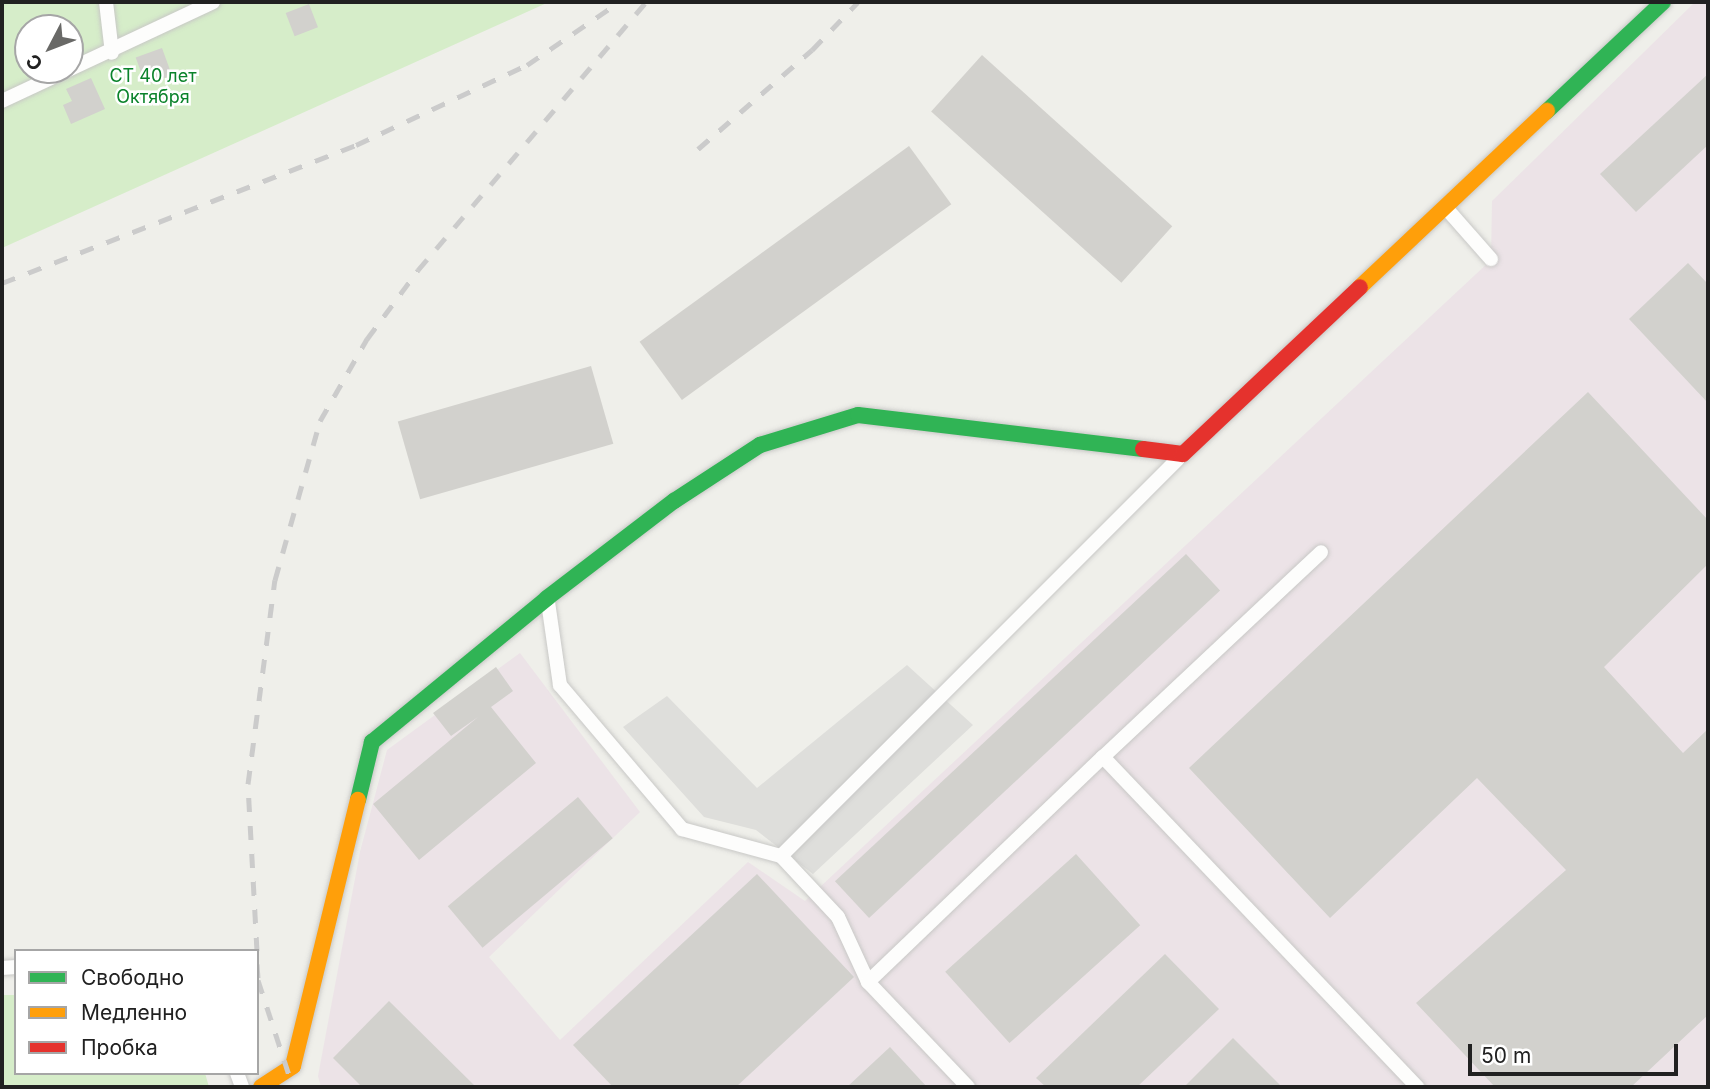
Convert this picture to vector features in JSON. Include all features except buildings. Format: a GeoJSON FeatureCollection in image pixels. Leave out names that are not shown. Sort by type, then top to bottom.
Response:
{"type":"FeatureCollection","features":[{"type":"Feature","properties":{"kind":"street"},"geometry":{"type":"LineString","coordinates":[[261,1087],[293,1066],[373,742],[547,598],[674,501],[760,445],[858,415],[1183,454],[1662,2]]}},
{"type":"Feature","properties":{"kind":"lane"},"geometry":{"type":"LineString","coordinates":[[106,2],[111,53]]}},
{"type":"Feature","properties":{"kind":"lane"},"geometry":{"type":"LineString","coordinates":[[2,101],[111,53],[213,2]]}},
{"type":"Feature","properties":{"kind":"lane"},"geometry":{"type":"LineString","coordinates":[[1445,207],[1491,259]]}},
{"type":"Feature","properties":{"kind":"lane"},"geometry":{"type":"LineString","coordinates":[[781,856],[1183,454]]}},
{"type":"Feature","properties":{"kind":"lane"},"geometry":{"type":"LineString","coordinates":[[868,982],[1321,552]]}},
{"type":"Feature","properties":{"kind":"lane"},"geometry":{"type":"LineString","coordinates":[[547,598],[560,685],[682,829],[781,856],[838,918],[868,982],[968,1087]]}},
{"type":"Feature","properties":{"kind":"lane"},"geometry":{"type":"LineString","coordinates":[[1102,757],[1417,1087]]}},
{"type":"Feature","properties":{"kind":"shaded area"},"geometry":{"type":"Polygon","coordinates":[[[1695,2],[1708,2],[1708,1087],[321,1087],[318,1076],[360,852],[387,750],[520,653],[640,812],[489,957],[560,1040],[748,862],[805,901],[1491,260],[1492,201],[1695,2]]]}},
{"type":"Feature","properties":{"kind":"shaded area"},"geometry":{"type":"Polygon","coordinates":[[[907,665],[973,725],[813,874],[756,830],[704,817],[623,727],[667,696],[757,788],[907,665]]]}},
{"type":"Feature","properties":{"kind":"green space","name":"СТ 40 лет Октября"},"geometry":{"type":"Polygon","coordinates":[[[2,2],[549,2],[2,248],[2,2]]]}},
{"type":"Feature","properties":{"kind":"green space"},"geometry":{"type":"Polygon","coordinates":[[[2,995],[14,995],[14,1075],[206,1075],[209,1087],[2,1087],[2,995]]]}},
{"type":"Feature","properties":{"kind":"railway"},"geometry":{"type":"LineString","coordinates":[[2,283],[356,145],[527,65],[619,2]]}},
{"type":"Feature","properties":{"kind":"railway"},"geometry":{"type":"LineString","coordinates":[[257,949],[248,784],[275,580],[320,421],[367,339],[418,270],[646,2]]}},
{"type":"Feature","properties":{"kind":"railway"},"geometry":{"type":"LineString","coordinates":[[698,149],[812,50],[858,2]]}},
{"type":"Feature","properties":{"kind":"railway"},"geometry":{"type":"LineString","coordinates":[[259,983],[293,1087]]}},
{"type":"Feature","properties":{"kind":"traffic: fast"},"geometry":{"type":"LineString","coordinates":[[1547,111],[1663,2]]}},
{"type":"Feature","properties":{"kind":"traffic: fast"},"geometry":{"type":"LineString","coordinates":[[358,800],[372,742],[547,598],[674,501],[760,445],[858,415],[1143,449]]}},
{"type":"Feature","properties":{"kind":"traffic: slow"},"geometry":{"type":"LineString","coordinates":[[1360,287],[1547,111]]}},
{"type":"Feature","properties":{"kind":"traffic: slow"},"geometry":{"type":"LineString","coordinates":[[261,1087],[293,1066],[358,800]]}},
{"type":"Feature","properties":{"kind":"traffic: jam"},"geometry":{"type":"LineString","coordinates":[[1143,449],[1183,454],[1360,287]]}}]}
